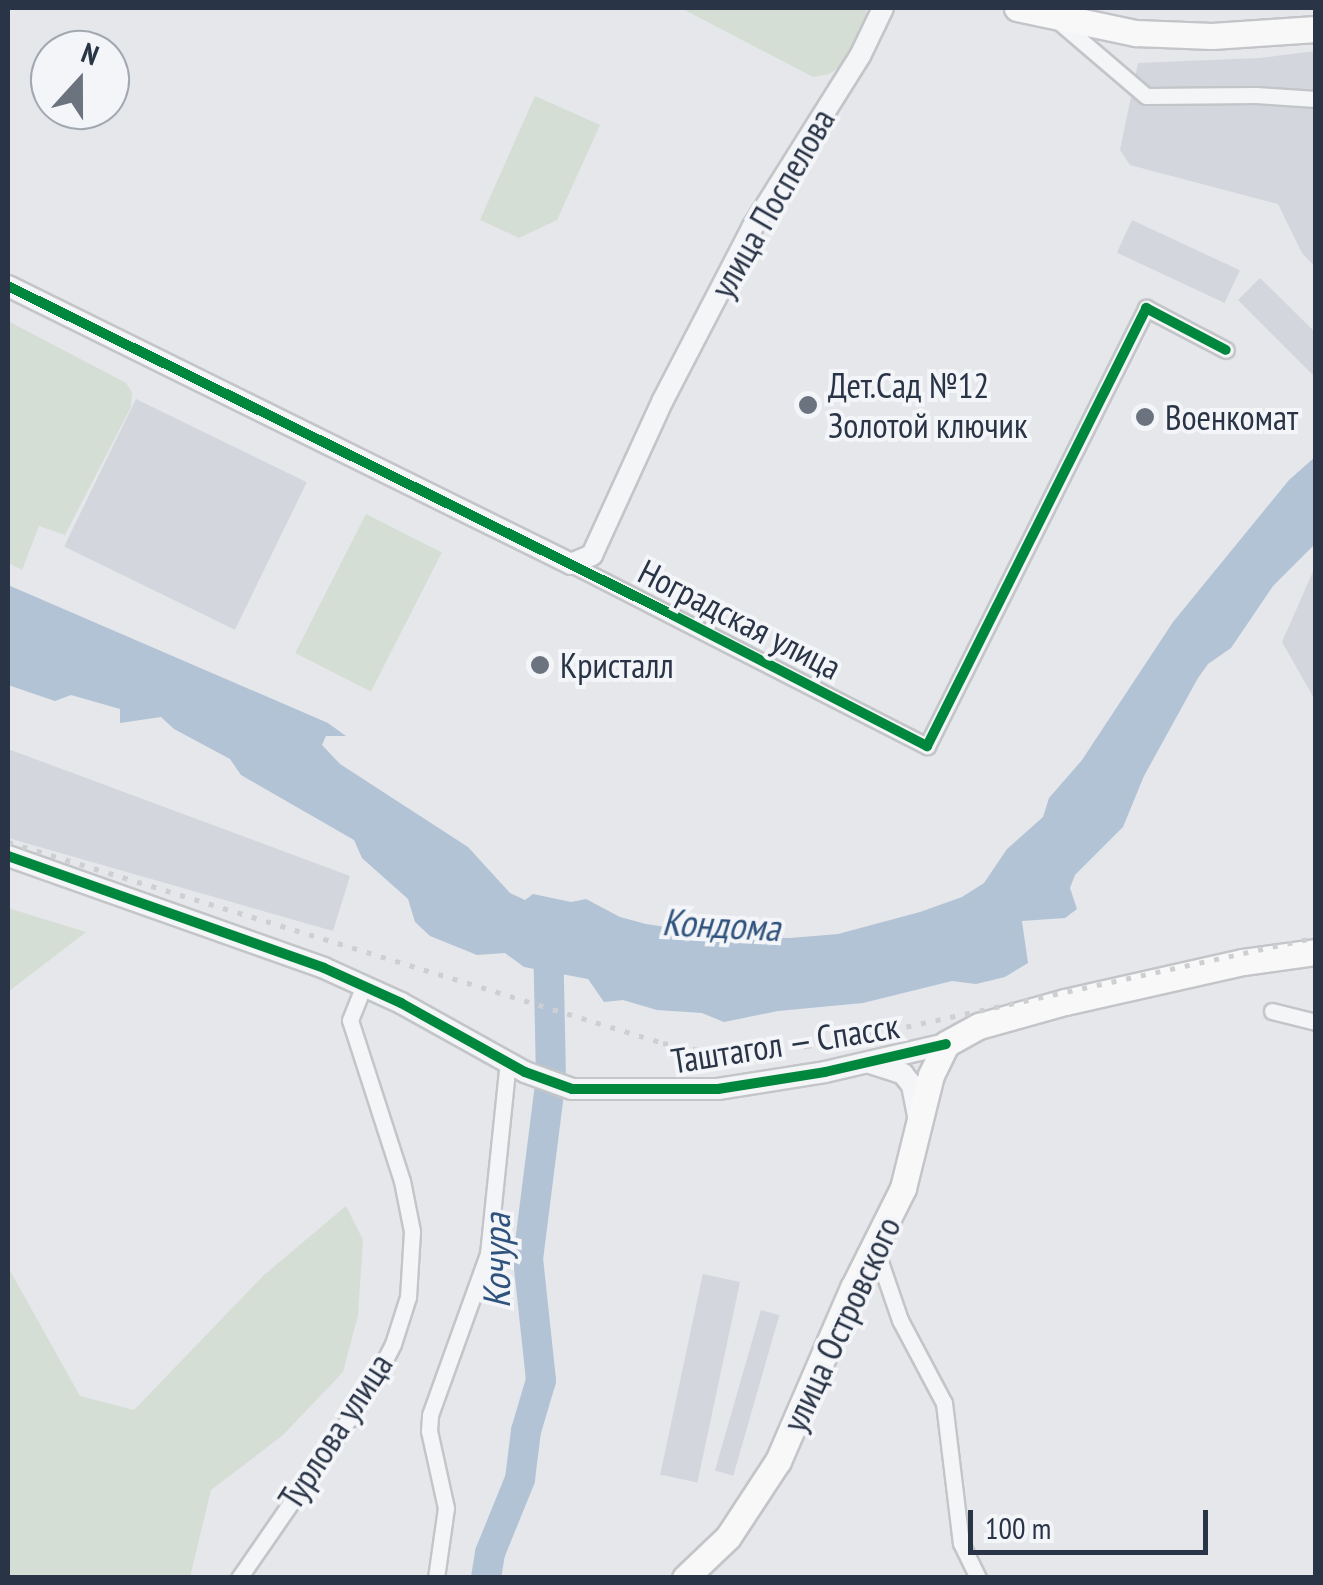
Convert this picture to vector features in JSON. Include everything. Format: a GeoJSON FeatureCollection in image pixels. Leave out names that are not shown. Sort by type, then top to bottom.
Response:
{"type":"FeatureCollection","features":[{"type":"Feature","properties":{"kind":"main road"},"geometry":{"type":"LineString","coordinates":[[1018,8],[1136,32],[1316,29]]}},
{"type":"Feature","properties":{"kind":"main road"},"geometry":{"type":"LineString","coordinates":[[946,1044],[980,1026],[1064,1002],[1243,962],[1316,952]]}},
{"type":"Feature","properties":{"kind":"main road","name":"улица Островского"},"geometry":{"type":"LineString","coordinates":[[685,1578],[728,1538],[778,1461],[853,1288],[876,1250],[920,1132],[930,1075],[946,1044]]}},
{"type":"Feature","properties":{"kind":"street","name":"улица Поспелова"},"geometry":{"type":"LineString","coordinates":[[572,564],[592,555],[664,400],[752,228],[860,56],[883,8]]}},
{"type":"Feature","properties":{"kind":"street"},"geometry":{"type":"LineString","coordinates":[[1054,17],[1146,96],[1256,94],[1316,100]]}},
{"type":"Feature","properties":{"kind":"street","name":"Ноградская улица"},"geometry":{"type":"LineString","coordinates":[[8,286],[572,564],[927,746],[1146,308],[1226,350]]}},
{"type":"Feature","properties":{"kind":"street","name":"Таштагол — Спасск"},"geometry":{"type":"LineString","coordinates":[[8,856],[324,968],[402,1003],[516,1067],[572,1089],[718,1089],[946,1044]]}},
{"type":"Feature","properties":{"kind":"street","name":"Турлова улица"},"geometry":{"type":"LineString","coordinates":[[239,1578],[372,1386],[393,1344],[408,1297],[412,1231],[402,1182],[350,1020],[363,988]]}},
{"type":"Feature","properties":{"kind":"street"},"geometry":{"type":"LineString","coordinates":[[1272,1010],[1316,1022]]}},
{"type":"Feature","properties":{"kind":"street"},"geometry":{"type":"LineString","coordinates":[[868,1062],[904,1074],[912,1085],[920,1132]]}},
{"type":"Feature","properties":{"kind":"street"},"geometry":{"type":"LineString","coordinates":[[436,1578],[446,1508],[428,1431],[430,1415],[488,1254],[516,1067]]}},
{"type":"Feature","properties":{"kind":"street"},"geometry":{"type":"LineString","coordinates":[[876,1250],[900,1320],[944,1403],[961,1543],[978,1578]]}},
{"type":"Feature","properties":{"kind":"shaded area"},"geometry":{"type":"Polygon","coordinates":[[[681,8],[864,8],[867,13],[847,62],[829,74],[813,77],[681,8]]]}},
{"type":"Feature","properties":{"kind":"shaded area"},"geometry":{"type":"Polygon","coordinates":[[[1315,51],[1315,267],[1302,253],[1278,204],[1130,165],[1120,150],[1138,63],[1260,58],[1315,51]]]}},
{"type":"Feature","properties":{"kind":"shaded area"},"geometry":{"type":"Polygon","coordinates":[[[535,96],[600,125],[557,220],[519,238],[480,220],[535,96]]]}},
{"type":"Feature","properties":{"kind":"shaded area"},"geometry":{"type":"Polygon","coordinates":[[[1132,220],[1240,270],[1225,303],[1117,253],[1132,220]]]}},
{"type":"Feature","properties":{"kind":"shaded area"},"geometry":{"type":"Polygon","coordinates":[[[1260,278],[1315,332],[1315,377],[1238,300],[1260,278]]]}},
{"type":"Feature","properties":{"kind":"shaded area"},"geometry":{"type":"Polygon","coordinates":[[[8,321],[126,383],[132,392],[131,407],[65,535],[39,526],[22,570],[8,563],[8,321]]]}},
{"type":"Feature","properties":{"kind":"shaded area"},"geometry":{"type":"Polygon","coordinates":[[[136,399],[307,482],[235,630],[64,546],[136,399]]]}},
{"type":"Feature","properties":{"kind":"shaded area"},"geometry":{"type":"Polygon","coordinates":[[[366,514],[442,553],[371,692],[295,653],[366,514]]]}},
{"type":"Feature","properties":{"kind":"shaded area"},"geometry":{"type":"Polygon","coordinates":[[[1315,567],[1315,700],[1282,642],[1315,567]]]}},
{"type":"Feature","properties":{"kind":"shaded area"},"geometry":{"type":"Polygon","coordinates":[[[8,749],[350,876],[333,931],[8,838],[8,749]]]}},
{"type":"Feature","properties":{"kind":"shaded area"},"geometry":{"type":"Polygon","coordinates":[[[8,908],[86,932],[8,992],[8,908]]]}},
{"type":"Feature","properties":{"kind":"shaded area"},"geometry":{"type":"Polygon","coordinates":[[[346,1206],[363,1240],[358,1315],[343,1372],[283,1435],[211,1490],[190,1577],[8,1577],[8,1267],[80,1396],[134,1410],[264,1275],[346,1206]]]}},
{"type":"Feature","properties":{"kind":"shaded area"},"geometry":{"type":"Polygon","coordinates":[[[703,1274],[740,1282],[697,1483],[660,1475],[703,1274]]]}},
{"type":"Feature","properties":{"kind":"shaded area"},"geometry":{"type":"Polygon","coordinates":[[[761,1310],[779,1315],[733,1476],[715,1471],[761,1310]]]}},
{"type":"Feature","properties":{"kind":"water","name":"Кондома"},"geometry":{"type":"Polygon","coordinates":[[[1315,457],[1315,544],[1273,586],[1231,648],[1208,664],[1198,678],[1144,776],[1123,827],[1075,875],[1070,888],[1077,909],[1065,918],[1022,921],[1028,963],[1005,977],[976,984],[952,981],[863,1003],[778,1011],[724,1022],[702,1013],[657,1010],[623,1000],[604,1002],[588,979],[524,967],[505,953],[477,955],[430,936],[415,922],[408,899],[362,858],[354,840],[241,775],[230,759],[174,729],[161,717],[120,723],[120,709],[71,695],[55,701],[8,685],[8,585],[328,723],[346,736],[326,736],[322,745],[340,764],[468,847],[510,893],[525,900],[533,894],[571,902],[586,899],[620,917],[646,924],[726,936],[790,938],[838,934],[920,912],[962,897],[984,883],[1007,849],[1043,817],[1049,798],[1082,760],[1173,622],[1289,480],[1315,457]]]}},
{"type":"Feature","properties":{"kind":"waterway","name":"Кочура"},"geometry":{"type":"LineString","coordinates":[[486,1578],[490,1553],[520,1479],[526,1431],[541,1380],[528,1259],[551,1078],[548,938]]}},
{"type":"Feature","properties":{"kind":"railway"},"geometry":{"type":"LineString","coordinates":[[8,842],[663,1043],[714,1053],[807,1046],[877,1033],[1316,937]]}},
{"type":"Feature","properties":{"kind":"cycle path"},"geometry":{"type":"LineString","coordinates":[[8,286],[673,615],[927,746],[1146,308],[1226,350]]}},
{"type":"Feature","properties":{"kind":"cycle path"},"geometry":{"type":"LineString","coordinates":[[8,856],[324,968],[401,1003],[525,1072],[572,1089],[718,1089],[825,1072],[946,1044]]}},
{"type":"Feature","properties":{"kind":"place","name":"Дет.Сад №12 Золотой ключик"},"geometry":{"type":"Point","coordinates":[808,405]}},
{"type":"Feature","properties":{"kind":"place","name":"Военкомат"},"geometry":{"type":"Point","coordinates":[1145,417]}},
{"type":"Feature","properties":{"kind":"place","name":"Кристалл"},"geometry":{"type":"Point","coordinates":[540,665]}}]}
